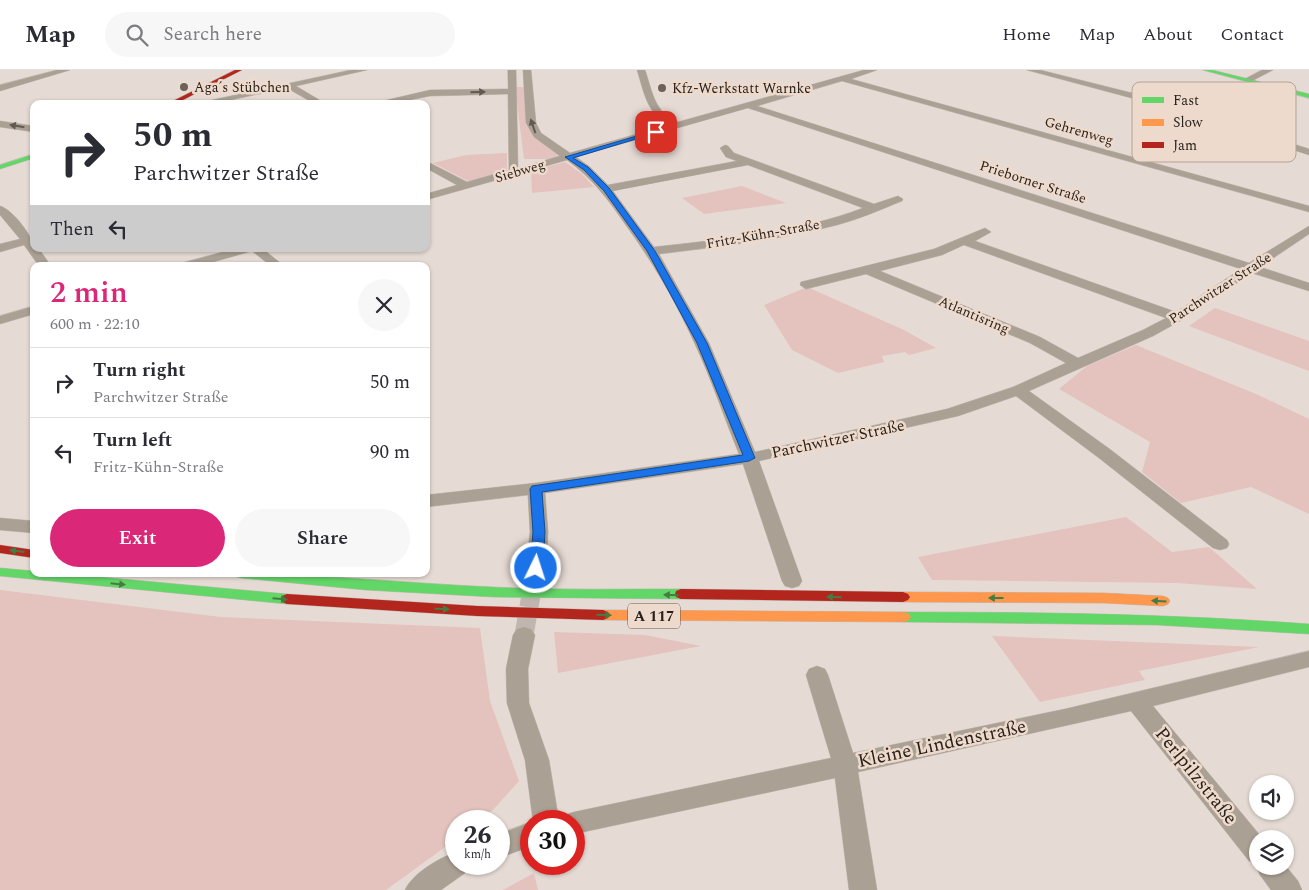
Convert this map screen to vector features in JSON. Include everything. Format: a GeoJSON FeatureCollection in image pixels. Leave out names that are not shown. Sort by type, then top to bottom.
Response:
{"type":"FeatureCollection","features":[{"type":"Feature","properties":{"kind":"main road"},"geometry":{"type":"LineString","coordinates":[[178,100],[239,70]]}},
{"type":"Feature","properties":{"kind":"main road"},"geometry":{"type":"LineString","coordinates":[[1206,70],[1255,82]]}},
{"type":"Feature","properties":{"kind":"main road"},"geometry":{"type":"LineString","coordinates":[[1296,93],[1309,96]]}},
{"type":"Feature","properties":{"kind":"main road"},"geometry":{"type":"LineString","coordinates":[[0,168],[30,157]]}},
{"type":"Feature","properties":{"kind":"main road"},"geometry":{"type":"LineString","coordinates":[[0,549],[30,553]]}},
{"type":"Feature","properties":{"kind":"main road","name":"A 117"},"geometry":{"type":"LineString","coordinates":[[0,572],[30,575]]}},
{"type":"Feature","properties":{"kind":"main road","name":"A 117"},"geometry":{"type":"LineString","coordinates":[[50,577],[221,594],[383,607],[635,616],[1113,618],[1268,625],[1309,629]]}},
{"type":"Feature","properties":{"kind":"main road","name":"A 117"},"geometry":{"type":"LineString","coordinates":[[278,577],[494,592],[1104,598],[1172,601]]}},
{"type":"Feature","properties":{"kind":"street"},"geometry":{"type":"LineString","coordinates":[[0,88],[66,70]]}},
{"type":"Feature","properties":{"kind":"street"},"geometry":{"type":"LineString","coordinates":[[218,100],[363,70]]}},
{"type":"Feature","properties":{"kind":"street"},"geometry":{"type":"LineString","coordinates":[[512,70],[513,169],[517,172]]}},
{"type":"Feature","properties":{"kind":"street"},"geometry":{"type":"LineString","coordinates":[[527,70],[530,120],[533,129],[540,139],[586,169],[606,189],[651,251],[702,343],[749,458],[792,581]]}},
{"type":"Feature","properties":{"kind":"street"},"geometry":{"type":"LineString","coordinates":[[641,70],[657,113],[665,120],[679,126]]}},
{"type":"Feature","properties":{"kind":"street","name":"Siebweg"},"geometry":{"type":"LineString","coordinates":[[430,196],[873,70]]}},
{"type":"Feature","properties":{"kind":"street"},"geometry":{"type":"LineString","coordinates":[[1031,70],[1132,96]]}},
{"type":"Feature","properties":{"kind":"street"},"geometry":{"type":"LineString","coordinates":[[1247,80],[1269,70]]}},
{"type":"Feature","properties":{"kind":"street","name":"Gehrenweg"},"geometry":{"type":"LineString","coordinates":[[842,79],[1132,159]]}},
{"type":"Feature","properties":{"kind":"street"},"geometry":{"type":"LineString","coordinates":[[287,86],[314,100]]}},
{"type":"Feature","properties":{"kind":"street"},"geometry":{"type":"LineString","coordinates":[[394,100],[430,93],[512,90]]}},
{"type":"Feature","properties":{"kind":"street","name":"Prieborner Straße"},"geometry":{"type":"LineString","coordinates":[[749,106],[1309,286]]}},
{"type":"Feature","properties":{"kind":"street"},"geometry":{"type":"LineString","coordinates":[[0,124],[30,128]]}},
{"type":"Feature","properties":{"kind":"street"},"geometry":{"type":"LineString","coordinates":[[725,148],[730,156],[873,208]]}},
{"type":"Feature","properties":{"kind":"street"},"geometry":{"type":"LineString","coordinates":[[1296,148],[1309,152]]}},
{"type":"Feature","properties":{"kind":"street"},"geometry":{"type":"LineString","coordinates":[[606,189],[748,162]]}},
{"type":"Feature","properties":{"kind":"street","name":"Gehrenweg"},"geometry":{"type":"LineString","coordinates":[[1142,162],[1309,208]]}},
{"type":"Feature","properties":{"kind":"street"},"geometry":{"type":"LineString","coordinates":[[430,166],[467,186]]}},
{"type":"Feature","properties":{"kind":"street","name":"Fritz-Kühn-Straße"},"geometry":{"type":"LineString","coordinates":[[651,251],[765,237],[835,222],[898,200]]}},
{"type":"Feature","properties":{"kind":"street"},"geometry":{"type":"LineString","coordinates":[[0,209],[16,225],[30,245]]}},
{"type":"Feature","properties":{"kind":"street","name":"Parchwitzer Straße"},"geometry":{"type":"LineString","coordinates":[[430,501],[536,489],[749,458],[952,414],[1018,390],[1148,334],[1309,230]]}},
{"type":"Feature","properties":{"kind":"street"},"geometry":{"type":"LineString","coordinates":[[806,285],[914,259],[985,232]]}},
{"type":"Feature","properties":{"kind":"street"},"geometry":{"type":"LineString","coordinates":[[0,248],[27,241]]}},
{"type":"Feature","properties":{"kind":"street"},"geometry":{"type":"LineString","coordinates":[[964,241],[1177,317]]}},
{"type":"Feature","properties":{"kind":"street"},"geometry":{"type":"LineString","coordinates":[[200,262],[236,252]]}},
{"type":"Feature","properties":{"kind":"street"},"geometry":{"type":"LineString","coordinates":[[260,252],[273,262]]}},
{"type":"Feature","properties":{"kind":"street","name":"Atlantisring"},"geometry":{"type":"LineString","coordinates":[[867,270],[1035,340],[1078,364]]}},
{"type":"Feature","properties":{"kind":"street"},"geometry":{"type":"LineString","coordinates":[[0,320],[30,311]]}},
{"type":"Feature","properties":{"kind":"street"},"geometry":{"type":"LineString","coordinates":[[1018,390],[1105,454],[1220,544]]}},
{"type":"Feature","properties":{"kind":"street"},"geometry":{"type":"LineString","coordinates":[[536,489],[539,532],[536,568]]}},
{"type":"Feature","properties":{"kind":"street"},"geometry":{"type":"LineString","coordinates":[[0,524],[30,527]]}},
{"type":"Feature","properties":{"kind":"street"},"geometry":{"type":"LineString","coordinates":[[524,635],[517,669],[518,702],[537,760],[544,810]]}},
{"type":"Feature","properties":{"kind":"street","name":"Kleine Lindenstraße"},"geometry":{"type":"LineString","coordinates":[[585,821],[1066,718],[1309,659]]}},
{"type":"Feature","properties":{"kind":"street"},"geometry":{"type":"LineString","coordinates":[[817,675],[845,765],[863,890]]}},
{"type":"Feature","properties":{"kind":"street","name":"Perlpilzstraße"},"geometry":{"type":"LineString","coordinates":[[1134,700],[1249,841]]}},
{"type":"Feature","properties":{"kind":"street"},"geometry":{"type":"LineString","coordinates":[[419,890],[445,872]]}},
{"type":"Feature","properties":{"kind":"street"},"geometry":{"type":"LineString","coordinates":[[1276,875],[1288,890]]}},
{"type":"Feature","properties":{"kind":"shaded area"},"geometry":{"type":"Polygon","coordinates":[[[515,87],[526,87],[526,125],[537,139],[561,157],[524,159],[515,87]]]}},
{"type":"Feature","properties":{"kind":"shaded area"},"geometry":{"type":"Polygon","coordinates":[[[507,153],[507,172],[470,182],[433,163],[466,155],[507,153]]]}},
{"type":"Feature","properties":{"kind":"shaded area"},"geometry":{"type":"Polygon","coordinates":[[[565,162],[582,174],[594,187],[532,193],[531,171],[565,162]]]}},
{"type":"Feature","properties":{"kind":"shaded area"},"geometry":{"type":"Polygon","coordinates":[[[742,186],[786,203],[704,214],[682,198],[742,186]]]}},
{"type":"Feature","properties":{"kind":"shaded area"},"geometry":{"type":"Polygon","coordinates":[[[807,287],[904,330],[936,348],[909,355],[905,352],[882,356],[884,362],[838,373],[792,350],[764,305],[807,287]]]}},
{"type":"Feature","properties":{"kind":"shaded area"},"geometry":{"type":"Polygon","coordinates":[[[1215,308],[1309,341],[1309,371],[1189,326],[1215,308]]]}},
{"type":"Feature","properties":{"kind":"shaded area"},"geometry":{"type":"Polygon","coordinates":[[[1136,345],[1256,394],[1309,419],[1309,514],[1251,487],[1181,503],[1142,472],[1150,442],[1059,389],[1087,366],[1136,345]]]}},
{"type":"Feature","properties":{"kind":"shaded area"},"geometry":{"type":"Polygon","coordinates":[[[1126,517],[1172,552],[1209,547],[1257,589],[1177,583],[932,580],[918,557],[1126,517]]]}},
{"type":"Feature","properties":{"kind":"shaded area"},"geometry":{"type":"Polygon","coordinates":[[[0,590],[221,617],[480,628],[490,701],[519,781],[493,810],[445,810],[445,847],[386,890],[0,890],[0,590]]]}},
{"type":"Feature","properties":{"kind":"shaded area"},"geometry":{"type":"Polygon","coordinates":[[[554,632],[645,635],[701,646],[558,673],[554,632]]]}},
{"type":"Feature","properties":{"kind":"shaded area"},"geometry":{"type":"Polygon","coordinates":[[[992,636],[1259,647],[1139,671],[1145,680],[1040,702],[992,636]]]}},
{"type":"Feature","properties":{"kind":"shaded area"},"geometry":{"type":"Polygon","coordinates":[[[530,875],[534,875],[538,890],[503,890],[530,875]]]}},
{"type":"Feature","properties":{"kind":"tunnel"},"geometry":{"type":"LineString","coordinates":[[524,635],[536,567]]}},
{"type":"Feature","properties":{"kind":"traffic: fast"},"geometry":{"type":"LineString","coordinates":[[1206,70],[1254,82]]}},
{"type":"Feature","properties":{"kind":"traffic: fast"},"geometry":{"type":"LineString","coordinates":[[1296,93],[1309,96]]}},
{"type":"Feature","properties":{"kind":"traffic: fast"},"geometry":{"type":"LineString","coordinates":[[0,167],[30,157]]}},
{"type":"Feature","properties":{"kind":"traffic: fast"},"geometry":{"type":"LineString","coordinates":[[0,572],[30,575]]}},
{"type":"Feature","properties":{"kind":"traffic: fast"},"geometry":{"type":"LineString","coordinates":[[53,577],[287,599]]}},
{"type":"Feature","properties":{"kind":"traffic: fast"},"geometry":{"type":"LineString","coordinates":[[275,577],[366,585],[494,592],[681,594]]}},
{"type":"Feature","properties":{"kind":"traffic: fast"},"geometry":{"type":"LineString","coordinates":[[904,617],[1157,620],[1309,629]]}},
{"type":"Feature","properties":{"kind":"traffic: slow"},"geometry":{"type":"LineString","coordinates":[[903,597],[1104,598],[1163,601]]}},
{"type":"Feature","properties":{"kind":"traffic: slow"},"geometry":{"type":"LineString","coordinates":[[603,615],[904,617]]}},
{"type":"Feature","properties":{"kind":"traffic: jam"},"geometry":{"type":"LineString","coordinates":[[178,100],[239,70]]}},
{"type":"Feature","properties":{"kind":"traffic: jam"},"geometry":{"type":"LineString","coordinates":[[0,549],[30,553]]}},
{"type":"Feature","properties":{"kind":"traffic: jam"},"geometry":{"type":"LineString","coordinates":[[681,594],[903,597]]}},
{"type":"Feature","properties":{"kind":"traffic: jam"},"geometry":{"type":"LineString","coordinates":[[287,599],[477,611],[603,615]]}},
{"type":"Feature","properties":{"kind":"place","name":"Aga´s Stübchen"},"geometry":{"type":"Point","coordinates":[184,87]}},
{"type":"Feature","properties":{"kind":"place","name":"Kfz-Werkstatt Warnke"},"geometry":{"type":"Point","coordinates":[662,88]}},
{"type":"Feature","properties":{"kind":"route"},"geometry":{"type":"LineString","coordinates":[[536,568],[539,532],[536,489],[749,458],[702,343],[651,251],[606,189],[586,169],[568,157],[656,132]]}}]}
